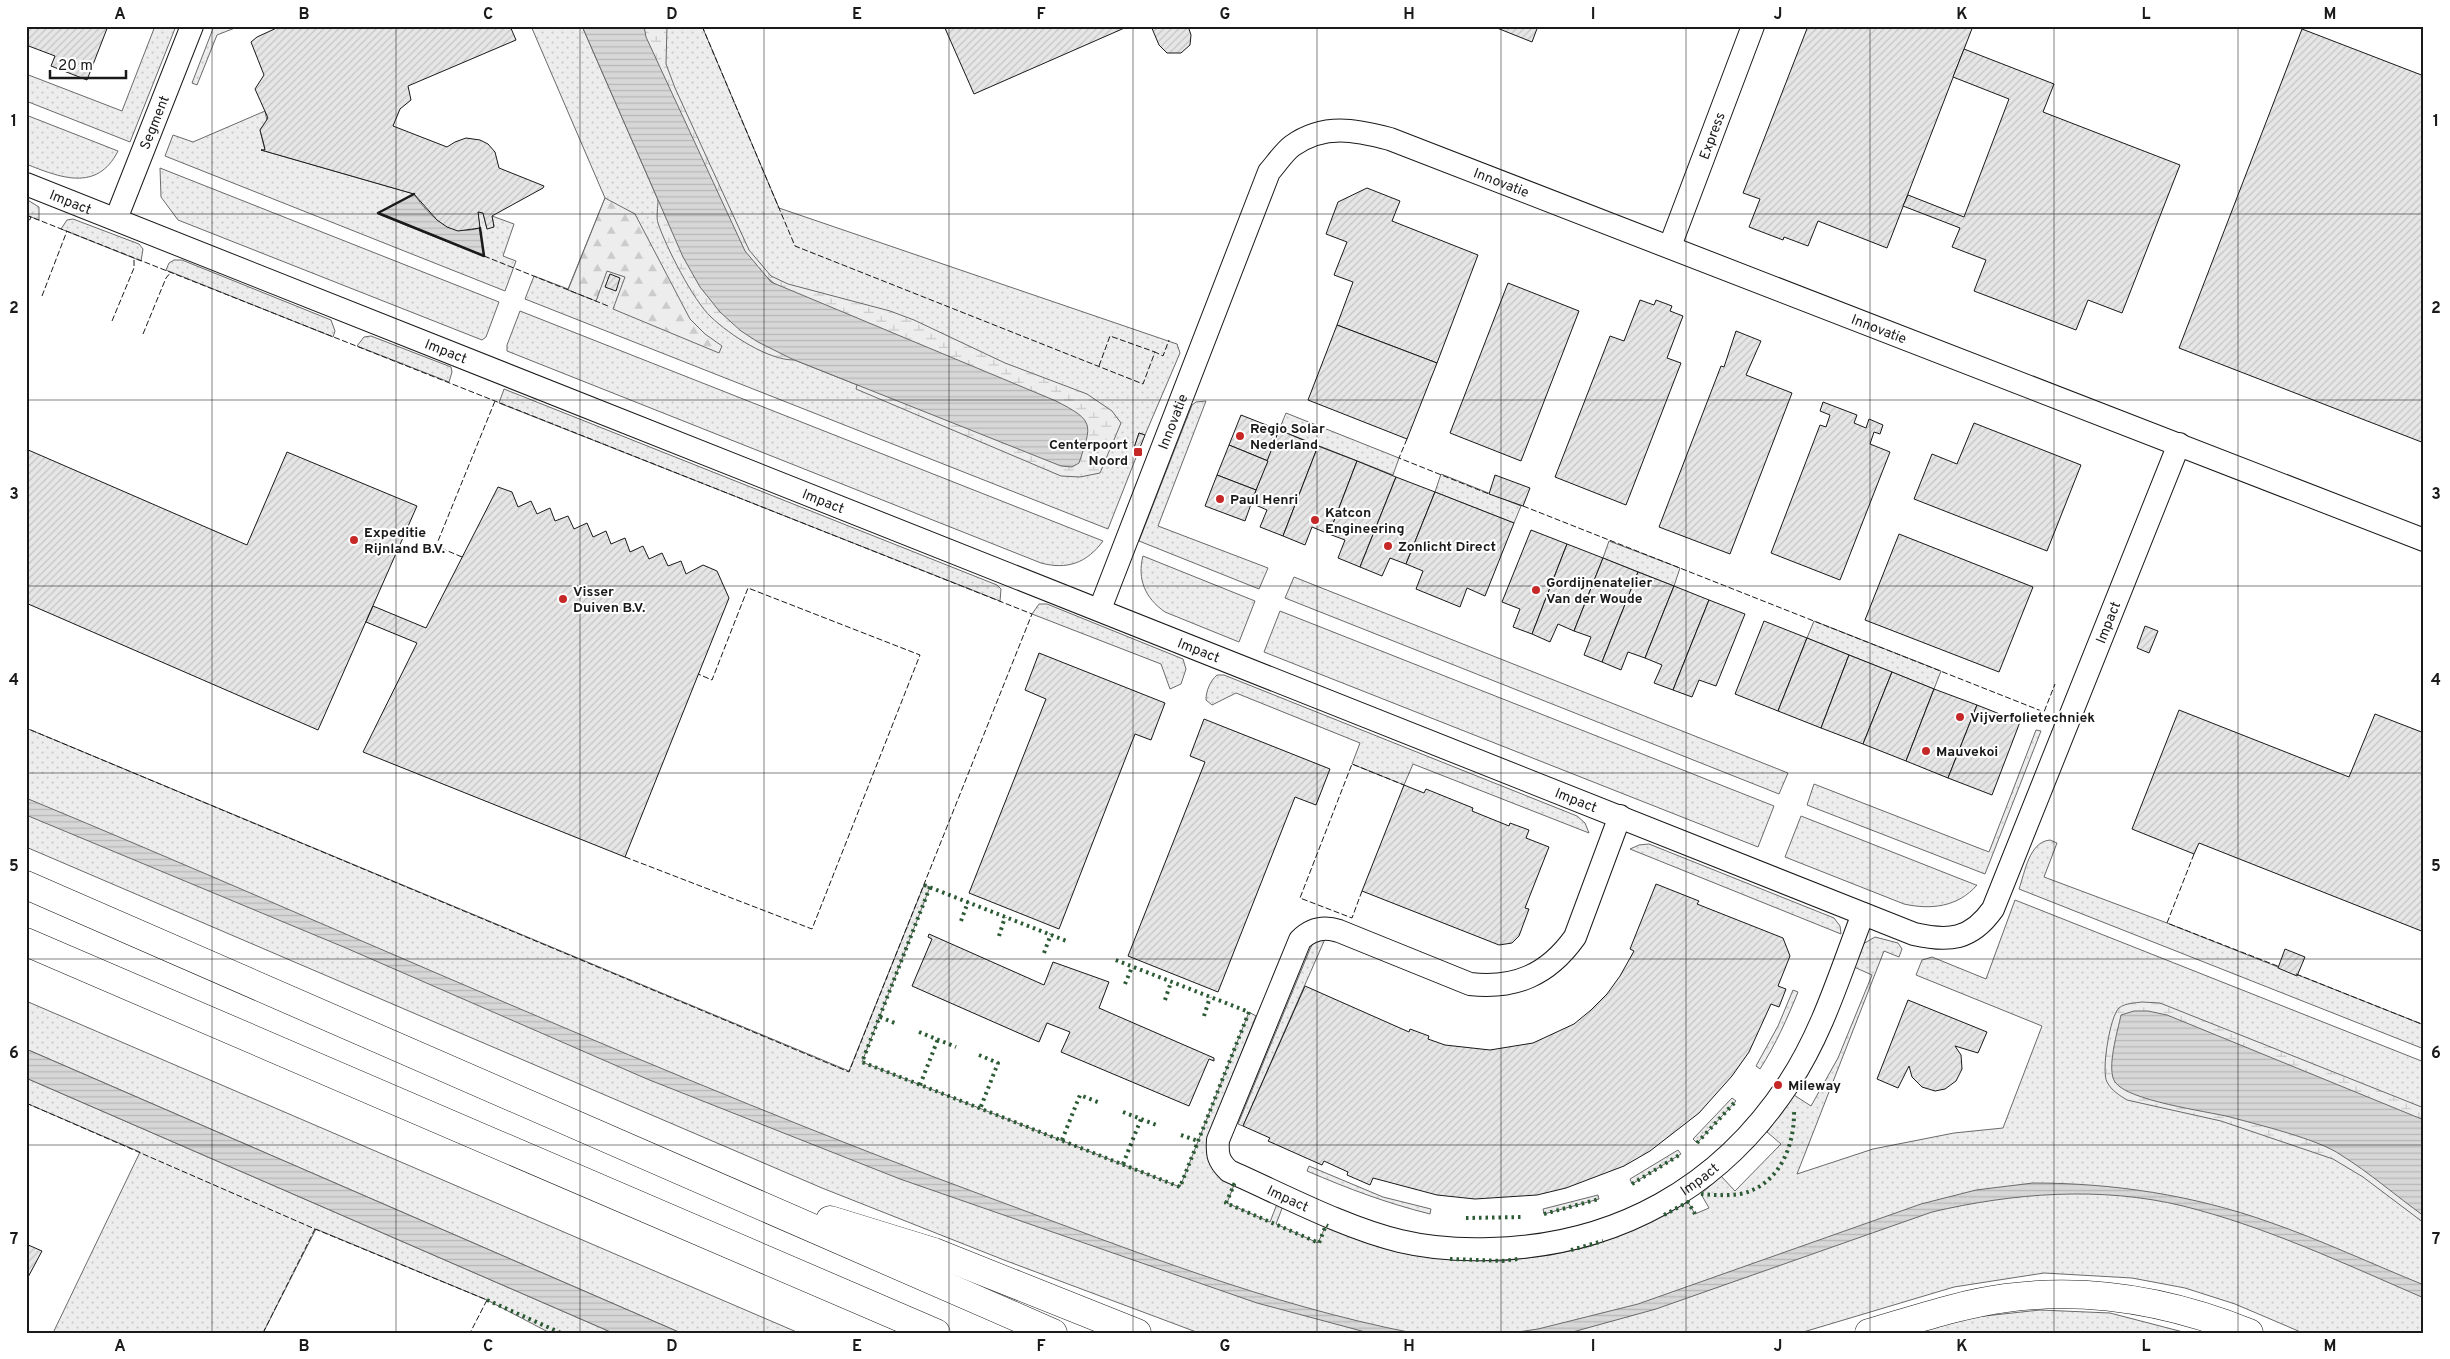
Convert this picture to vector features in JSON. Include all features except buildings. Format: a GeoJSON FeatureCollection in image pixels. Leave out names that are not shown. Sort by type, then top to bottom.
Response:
{"type":"FeatureCollection","features":[{"type":"Feature","properties":{"kind":"highway"},"geometry":{"type":"LineString","coordinates":[[26,886],[1052,1333]]}},
{"type":"Feature","properties":{"kind":"highway"},"geometry":{"type":"LineString","coordinates":[[26,942],[936,1333]]}},
{"type":"Feature","properties":{"kind":"highway"},"geometry":{"type":"LineString","coordinates":[[702,1181],[934,1252],[1137,1333]]}},
{"type":"Feature","properties":{"kind":"highway"},"geometry":{"type":"LineString","coordinates":[[843,1293],[922,1333]]}},
{"type":"Feature","properties":{"kind":"highway"},"geometry":{"type":"LineString","coordinates":[[1870,1333],[1955,1308],[2006,1298],[2059,1294],[2129,1298],[2206,1316],[2249,1333]]}},
{"type":"Feature","properties":{"kind":"street","name":"Segment"},"geometry":{"type":"LineString","coordinates":[[116,219],[192,26]]}},
{"type":"Feature","properties":{"kind":"street","name":"Express"},"geometry":{"type":"LineString","coordinates":[[1670,246],[1753,26]]}},
{"type":"Feature","properties":{"kind":"street","name":"Innovatie"},"geometry":{"type":"LineString","coordinates":[[1100,609],[1269,172],[1292,146],[1324,131],[1356,130],[1390,139],[2178,444]]}},
{"type":"Feature","properties":{"kind":"street","name":"Impact"},"geometry":{"type":"LineString","coordinates":[[26,184],[1100,609],[1863,914],[1914,934],[1938,939],[1954,938],[1972,931],[1994,909],[2178,444]]}},
{"type":"Feature","properties":{"kind":"street"},"geometry":{"type":"LineString","coordinates":[[2178,444],[2424,540]]}},
{"type":"Feature","properties":{"kind":"street","name":"Impact"},"geometry":{"type":"LineString","coordinates":[[1620,816],[1574,937],[1565,950],[1536,975],[1513,983],[1490,986],[1470,984],[1330,928],[1308,932],[1300,940],[1218,1140],[1217,1152],[1220,1163],[1229,1171],[1350,1224],[1400,1241],[1445,1248],[1476,1249],[1538,1246],[1592,1233],[1637,1217],[1692,1186],[1724,1160],[1755,1130],[1790,1082],[1818,1031],[1863,914]]}},
{"type":"Feature","properties":{"kind":"green space"},"geometry":{"type":"Polygon","coordinates":[[[155,26],[176,26],[130,142],[26,101],[26,74],[122,111],[155,26]]]}},
{"type":"Feature","properties":{"kind":"green space"},"geometry":{"type":"Polygon","coordinates":[[[214,26],[240,26],[217,35],[197,85],[192,83],[214,26]]]}},
{"type":"Feature","properties":{"kind":"green space"},"geometry":{"type":"Polygon","coordinates":[[[531,26],[582,26],[683,257],[792,359],[1061,466],[787,290],[756,266],[644,26],[702,26],[779,208],[1177,344],[1180,353],[1145,435],[1139,433],[1134,448],[1139,450],[1108,529],[525,299],[534,276],[568,289],[605,198],[531,26]]]}},
{"type":"Feature","properties":{"kind":"green space"},"geometry":{"type":"Polygon","coordinates":[[[632,26],[667,26],[666,64],[675,88],[749,250],[771,276],[788,284],[890,311],[914,320],[1005,363],[1087,394],[1112,411],[1121,423],[1100,473],[1080,477],[1061,476],[856,389],[857,385],[875,387],[785,293],[744,257],[632,26]]]}},
{"type":"Feature","properties":{"kind":"green space"},"geometry":{"type":"Polygon","coordinates":[[[265,111],[267,121],[260,130],[265,150],[261,150],[414,194],[378,214],[483,256],[478,212],[483,213],[487,229],[494,226],[492,216],[514,224],[503,256],[516,261],[505,291],[165,156],[173,135],[193,142],[265,111]]]}},
{"type":"Feature","properties":{"kind":"green space"},"geometry":{"type":"Polygon","coordinates":[[[26,115],[118,151],[109,164],[99,173],[88,177],[64,177],[26,164],[26,115]]]}},
{"type":"Feature","properties":{"kind":"green space"},"geometry":{"type":"Polygon","coordinates":[[[160,168],[499,302],[486,337],[482,340],[178,220],[161,197],[160,168]]]}},
{"type":"Feature","properties":{"kind":"green space"},"geometry":{"type":"Polygon","coordinates":[[[605,198],[635,214],[690,319],[705,334],[722,346],[719,353],[613,309],[625,277],[607,271],[596,301],[568,290],[605,198]]]}},
{"type":"Feature","properties":{"kind":"green space"},"geometry":{"type":"Polygon","coordinates":[[[26,199],[39,207],[39,220],[26,215],[26,199]]]}},
{"type":"Feature","properties":{"kind":"green space"},"geometry":{"type":"Polygon","coordinates":[[[658,200],[794,360],[773,356],[739,339],[719,324],[704,309],[681,273],[662,233],[657,221],[658,200]]]}},
{"type":"Feature","properties":{"kind":"green space"},"geometry":{"type":"Polygon","coordinates":[[[73,219],[139,244],[143,249],[141,261],[61,229],[67,220],[73,219]]]}},
{"type":"Feature","properties":{"kind":"green space"},"geometry":{"type":"Polygon","coordinates":[[[174,260],[182,260],[331,320],[335,331],[333,337],[166,270],[169,263],[174,260]]]}},
{"type":"Feature","properties":{"kind":"green space"},"geometry":{"type":"Polygon","coordinates":[[[520,311],[1103,541],[1090,555],[1076,563],[1059,566],[1041,563],[507,351],[507,345],[520,311]]]}},
{"type":"Feature","properties":{"kind":"green space"},"geometry":{"type":"Polygon","coordinates":[[[371,336],[451,367],[452,372],[449,382],[357,346],[364,337],[371,336]]]}},
{"type":"Feature","properties":{"kind":"green space"},"geometry":{"type":"Polygon","coordinates":[[[504,389],[997,585],[1001,589],[1000,601],[499,403],[504,389]]]}},
{"type":"Feature","properties":{"kind":"green space"},"geometry":{"type":"Polygon","coordinates":[[[1206,401],[1158,526],[1268,568],[1259,589],[1139,541],[1192,405],[1196,402],[1206,401]]]}},
{"type":"Feature","properties":{"kind":"green space"},"geometry":{"type":"Polygon","coordinates":[[[1286,413],[1399,458],[1393,475],[1279,430],[1286,413]]]}},
{"type":"Feature","properties":{"kind":"green space"},"geometry":{"type":"Polygon","coordinates":[[[1441,474],[1521,506],[1514,523],[1435,492],[1441,474]]]}},
{"type":"Feature","properties":{"kind":"green space"},"geometry":{"type":"Polygon","coordinates":[[[1609,541],[1680,568],[1674,586],[1603,558],[1609,541]]]}},
{"type":"Feature","properties":{"kind":"green space"},"geometry":{"type":"Polygon","coordinates":[[[1143,556],[1255,601],[1239,642],[1165,612],[1158,607],[1144,587],[1141,572],[1143,556]]]}},
{"type":"Feature","properties":{"kind":"green space"},"geometry":{"type":"Polygon","coordinates":[[[1294,577],[1788,773],[1779,794],[1285,598],[1294,577]]]}},
{"type":"Feature","properties":{"kind":"green space"},"geometry":{"type":"Polygon","coordinates":[[[1039,604],[1047,604],[1183,659],[1186,669],[1181,684],[1170,689],[1161,664],[1032,614],[1039,604]]]}},
{"type":"Feature","properties":{"kind":"green space"},"geometry":{"type":"Polygon","coordinates":[[[1280,611],[1774,806],[1758,847],[1264,652],[1280,611]]]}},
{"type":"Feature","properties":{"kind":"green space"},"geometry":{"type":"Polygon","coordinates":[[[1814,621],[1941,671],[1934,689],[1807,638],[1814,621]]]}},
{"type":"Feature","properties":{"kind":"green space"},"geometry":{"type":"Polygon","coordinates":[[[1217,675],[1224,675],[1577,816],[1585,823],[1589,833],[1413,764],[1404,785],[1352,764],[1360,743],[1236,693],[1212,705],[1206,700],[1207,693],[1210,683],[1217,675]]]}},
{"type":"Feature","properties":{"kind":"green space"},"geometry":{"type":"Polygon","coordinates":[[[26,728],[849,1071],[924,885],[930,887],[862,1062],[1180,1187],[1249,1012],[1256,1016],[1209,1135],[1208,1152],[1212,1164],[1234,1185],[1227,1203],[1270,1222],[1277,1204],[1283,1206],[1276,1224],[1318,1243],[1326,1225],[1463,1260],[1502,1261],[1551,1255],[1591,1246],[1632,1230],[1688,1202],[1695,1214],[1709,1208],[1701,1194],[1721,1176],[1735,1191],[1781,1144],[1767,1132],[1794,1095],[1811,1106],[1838,1058],[1872,975],[1854,967],[1863,944],[1875,937],[1898,943],[1902,949],[1899,957],[1884,951],[1797,1174],[1873,1149],[1954,1133],[2003,1128],[2042,1026],[1916,975],[1922,960],[1932,957],[1986,979],[2015,900],[2424,1062],[2424,1120],[2312,1142],[2424,1216],[2424,1333],[2303,1333],[2235,1304],[2185,1288],[2132,1278],[2044,1273],[1954,1287],[1800,1333],[1199,1333],[1004,1260],[822,1188],[26,847],[26,728]]]}},
{"type":"Feature","properties":{"kind":"green space"},"geometry":{"type":"Polygon","coordinates":[[[2036,730],[2041,731],[1985,874],[1807,805],[1814,784],[1989,852],[2036,730]]]}},
{"type":"Feature","properties":{"kind":"green space"},"geometry":{"type":"Polygon","coordinates":[[[1801,816],[1977,885],[1961,898],[1944,905],[1924,907],[1904,904],[1785,857],[1801,816]]]}},
{"type":"Feature","properties":{"kind":"green space"},"geometry":{"type":"Polygon","coordinates":[[[2050,840],[2057,843],[2044,877],[2167,923],[2424,1025],[2424,1049],[2019,889],[2033,852],[2037,846],[2050,840]]]}},
{"type":"Feature","properties":{"kind":"green space"},"geometry":{"type":"Polygon","coordinates":[[[1649,844],[1834,918],[1840,926],[1841,934],[1630,849],[1639,845],[1649,844]]]}},
{"type":"Feature","properties":{"kind":"green space"},"geometry":{"type":"Polygon","coordinates":[[[1325,939],[1243,1126],[1238,1124],[1310,949],[1313,943],[1325,939]]]}},
{"type":"Feature","properties":{"kind":"green space"},"geometry":{"type":"Polygon","coordinates":[[[1793,990],[1798,992],[1794,1002],[1776,1041],[1760,1069],[1756,1066],[1778,1026],[1793,990]]]}},
{"type":"Feature","properties":{"kind":"green space"},"geometry":{"type":"Polygon","coordinates":[[[26,1001],[799,1333],[681,1333],[26,1049],[26,1001]]]}},
{"type":"Feature","properties":{"kind":"green space"},"geometry":{"type":"Polygon","coordinates":[[[2142,1002],[2160,1003],[2424,1108],[2424,1223],[2363,1177],[2333,1159],[2221,1121],[2127,1100],[2116,1092],[2109,1085],[2105,1076],[2106,1056],[2112,1021],[2121,1006],[2142,1002]]]}},
{"type":"Feature","properties":{"kind":"green space"},"geometry":{"type":"Polygon","coordinates":[[[26,1078],[613,1333],[550,1333],[487,1300],[316,1229],[263,1333],[53,1333],[140,1152],[26,1103],[26,1078]]]}},
{"type":"Feature","properties":{"kind":"green space"},"geometry":{"type":"Polygon","coordinates":[[[1732,1098],[1736,1101],[1697,1143],[1693,1139],[1732,1098]]]}},
{"type":"Feature","properties":{"kind":"green space"},"geometry":{"type":"Polygon","coordinates":[[[1678,1150],[1681,1154],[1632,1184],[1630,1179],[1678,1150]]]}},
{"type":"Feature","properties":{"kind":"green space"},"geometry":{"type":"Polygon","coordinates":[[[1309,1166],[1383,1197],[1431,1209],[1430,1214],[1338,1184],[1307,1171],[1309,1166]]]}},
{"type":"Feature","properties":{"kind":"green space"},"geometry":{"type":"Polygon","coordinates":[[[1598,1195],[1599,1199],[1544,1214],[1543,1209],[1598,1195]]]}},
{"type":"Feature","properties":{"kind":"green space"},"geometry":{"type":"Polygon","coordinates":[[[2040,1310],[2110,1313],[2187,1333],[1903,1333],[1975,1317],[2040,1310]]]}},
{"type":"Feature","properties":{"kind":"shaded area"},"geometry":{"type":"Polygon","coordinates":[[[582,26],[644,26],[646,37],[745,251],[771,282],[1069,408],[1084,419],[1087,425],[1088,432],[1079,463],[1072,467],[1061,466],[792,359],[741,331],[720,312],[700,287],[683,257],[582,26]]]}},
{"type":"Feature","properties":{"kind":"shaded area"},"geometry":{"type":"Polygon","coordinates":[[[414,194],[427,210],[442,223],[459,230],[480,228],[484,256],[378,213],[414,194]]]}},
{"type":"Feature","properties":{"kind":"shaded area"},"geometry":{"type":"Polygon","coordinates":[[[26,798],[628,1055],[871,1153],[1201,1275],[1306,1307],[1413,1333],[1369,1333],[1257,1303],[900,1179],[647,1079],[346,948],[26,815],[26,798]]]}},
{"type":"Feature","properties":{"kind":"shaded area"},"geometry":{"type":"Polygon","coordinates":[[[2134,1011],[2148,1011],[2167,1015],[2424,1120],[2424,1216],[2352,1162],[2318,1143],[2230,1117],[2151,1100],[2123,1089],[2115,1082],[2112,1059],[2121,1015],[2134,1011]]]}},
{"type":"Feature","properties":{"kind":"shaded area"},"geometry":{"type":"Polygon","coordinates":[[[26,1049],[681,1333],[613,1333],[26,1078],[26,1049]]]}},
{"type":"Feature","properties":{"kind":"shaded area"},"geometry":{"type":"Polygon","coordinates":[[[2033,1183],[2093,1185],[2153,1192],[2240,1213],[2308,1236],[2424,1285],[2424,1298],[2275,1235],[2183,1206],[2121,1196],[2057,1194],[1994,1200],[1932,1212],[1656,1309],[1569,1333],[1511,1333],[1538,1329],[1638,1304],[1921,1204],[1976,1190],[2033,1183]]]}},
{"type":"Feature","properties":{"kind":"hedge"},"geometry":{"type":"LineString","coordinates":[[924,885],[1069,942]]}},
{"type":"Feature","properties":{"kind":"hedge"},"geometry":{"type":"LineString","coordinates":[[930,887],[862,1062],[1180,1187],[1249,1012],[1113,959]]}},
{"type":"Feature","properties":{"kind":"hedge"},"geometry":{"type":"LineString","coordinates":[[961,921],[968,902]]}},
{"type":"Feature","properties":{"kind":"hedge"},"geometry":{"type":"LineString","coordinates":[[999,936],[1005,917]]}},
{"type":"Feature","properties":{"kind":"hedge"},"geometry":{"type":"LineString","coordinates":[[1044,953],[1051,934]]}},
{"type":"Feature","properties":{"kind":"hedge"},"geometry":{"type":"LineString","coordinates":[[1125,984],[1132,967]]}},
{"type":"Feature","properties":{"kind":"hedge"},"geometry":{"type":"LineString","coordinates":[[1165,1000],[1171,982]]}},
{"type":"Feature","properties":{"kind":"hedge"},"geometry":{"type":"LineString","coordinates":[[1204,1016],[1210,997]]}},
{"type":"Feature","properties":{"kind":"hedge"},"geometry":{"type":"LineString","coordinates":[[880,1017],[897,1024]]}},
{"type":"Feature","properties":{"kind":"hedge"},"geometry":{"type":"LineString","coordinates":[[919,1032],[956,1047]]}},
{"type":"Feature","properties":{"kind":"hedge"},"geometry":{"type":"LineString","coordinates":[[920,1085],[938,1039]]}},
{"type":"Feature","properties":{"kind":"hedge"},"geometry":{"type":"LineString","coordinates":[[979,1055],[998,1063],[980,1109]]}},
{"type":"Feature","properties":{"kind":"hedge"},"geometry":{"type":"LineString","coordinates":[[1062,1140],[1080,1095],[1100,1103]]}},
{"type":"Feature","properties":{"kind":"hedge"},"geometry":{"type":"LineString","coordinates":[[1697,1143],[1736,1101]]}},
{"type":"Feature","properties":{"kind":"hedge"},"geometry":{"type":"LineString","coordinates":[[1701,1194],[1740,1194],[1754,1190],[1765,1183],[1782,1162],[1788,1150],[1794,1124],[1794,1110]]}},
{"type":"Feature","properties":{"kind":"hedge"},"geometry":{"type":"LineString","coordinates":[[1123,1112],[1159,1126]]}},
{"type":"Feature","properties":{"kind":"hedge"},"geometry":{"type":"LineString","coordinates":[[1123,1164],[1141,1119]]}},
{"type":"Feature","properties":{"kind":"hedge"},"geometry":{"type":"LineString","coordinates":[[1181,1135],[1198,1141]]}},
{"type":"Feature","properties":{"kind":"hedge"},"geometry":{"type":"LineString","coordinates":[[1632,1184],[1681,1154]]}},
{"type":"Feature","properties":{"kind":"hedge"},"geometry":{"type":"LineString","coordinates":[[1232,1184],[1234,1185],[1226,1203],[1319,1243],[1326,1225],[1328,1226]]}},
{"type":"Feature","properties":{"kind":"hedge"},"geometry":{"type":"LineString","coordinates":[[1544,1214],[1599,1199]]}},
{"type":"Feature","properties":{"kind":"hedge"},"geometry":{"type":"LineString","coordinates":[[1664,1215],[1688,1202],[1695,1214]]}},
{"type":"Feature","properties":{"kind":"hedge"},"geometry":{"type":"LineString","coordinates":[[1466,1218],[1524,1217]]}},
{"type":"Feature","properties":{"kind":"hedge"},"geometry":{"type":"LineString","coordinates":[[1571,1250],[1603,1241]]}},
{"type":"Feature","properties":{"kind":"hedge"},"geometry":{"type":"LineString","coordinates":[[1450,1259],[1502,1261],[1518,1259]]}},
{"type":"Feature","properties":{"kind":"hedge"},"geometry":{"type":"LineString","coordinates":[[487,1300],[561,1333]]}},
{"type":"Feature","properties":{"kind":"fence"},"geometry":{"type":"LineString","coordinates":[[702,26],[795,246],[1143,384],[1155,352],[1163,356],[1169,340]]}},
{"type":"Feature","properties":{"kind":"fence"},"geometry":{"type":"LineString","coordinates":[[26,215],[1032,614],[849,1072],[26,728]]}},
{"type":"Feature","properties":{"kind":"fence"},"geometry":{"type":"LineString","coordinates":[[26,228],[31,217]]}},
{"type":"Feature","properties":{"kind":"fence"},"geometry":{"type":"LineString","coordinates":[[42,296],[67,231]]}},
{"type":"Feature","properties":{"kind":"fence"},"geometry":{"type":"LineString","coordinates":[[484,256],[608,306]]}},
{"type":"Feature","properties":{"kind":"fence"},"geometry":{"type":"LineString","coordinates":[[112,321],[134,268],[134,258]]}},
{"type":"Feature","properties":{"kind":"fence"},"geometry":{"type":"LineString","coordinates":[[143,334],[166,278],[171,272]]}},
{"type":"Feature","properties":{"kind":"fence"},"geometry":{"type":"LineString","coordinates":[[1099,366],[1110,336],[1155,352]]}},
{"type":"Feature","properties":{"kind":"fence"},"geometry":{"type":"LineString","coordinates":[[462,557],[436,546],[495,401]]}},
{"type":"Feature","properties":{"kind":"fence"},"geometry":{"type":"LineString","coordinates":[[1407,439],[1399,458],[1489,494]]}},
{"type":"Feature","properties":{"kind":"fence"},"geometry":{"type":"LineString","coordinates":[[1523,506],[2044,712],[2055,684]]}},
{"type":"Feature","properties":{"kind":"fence"},"geometry":{"type":"LineString","coordinates":[[625,857],[812,929],[920,655],[748,588],[712,680],[698,674]]}},
{"type":"Feature","properties":{"kind":"fence"},"geometry":{"type":"LineString","coordinates":[[1362,891],[1352,918],[1300,898],[1352,764],[1404,785]]}},
{"type":"Feature","properties":{"kind":"fence"},"geometry":{"type":"LineString","coordinates":[[2194,854],[2167,923],[2280,967]]}},
{"type":"Feature","properties":{"kind":"fence"},"geometry":{"type":"LineString","coordinates":[[2296,974],[2424,1025]]}},
{"type":"Feature","properties":{"kind":"fence"},"geometry":{"type":"LineString","coordinates":[[26,1103],[315,1229],[487,1300],[470,1333]]}},
{"type":"Feature","properties":{"kind":"fence"},"geometry":{"type":"LineString","coordinates":[[263,1333],[315,1229]]}},
{"type":"Feature","properties":{"kind":"wall"},"geometry":{"type":"LineString","coordinates":[[414,194],[378,213],[484,256],[480,228]]}},
{"type":"Feature","properties":{"kind":"place","name":"Regio Solar Nederland"},"geometry":{"type":"Point","coordinates":[1240,436]}},
{"type":"Feature","properties":{"kind":"place","name":"Centerpoort Noord"},"geometry":{"type":"Point","coordinates":[1138,452]}},
{"type":"Feature","properties":{"kind":"place","name":"Paul Henri"},"geometry":{"type":"Point","coordinates":[1220,499]}},
{"type":"Feature","properties":{"kind":"place","name":"Katcon Engineering"},"geometry":{"type":"Point","coordinates":[1315,520]}},
{"type":"Feature","properties":{"kind":"place","name":"Expeditie Rijnland B.V."},"geometry":{"type":"Point","coordinates":[354,540]}},
{"type":"Feature","properties":{"kind":"place","name":"Zonlicht Direct"},"geometry":{"type":"Point","coordinates":[1388,546]}},
{"type":"Feature","properties":{"kind":"place","name":"Gordijnenatelier Van der Woude"},"geometry":{"type":"Point","coordinates":[1536,590]}},
{"type":"Feature","properties":{"kind":"place","name":"Visser Duiven B.V."},"geometry":{"type":"Point","coordinates":[563,599]}},
{"type":"Feature","properties":{"kind":"place","name":"Vijverfolietechniek"},"geometry":{"type":"Point","coordinates":[1960,717]}},
{"type":"Feature","properties":{"kind":"place","name":"Mauvekoi"},"geometry":{"type":"Point","coordinates":[1926,751]}},
{"type":"Feature","properties":{"kind":"place","name":"Mileway"},"geometry":{"type":"Point","coordinates":[1778,1085]}}]}
